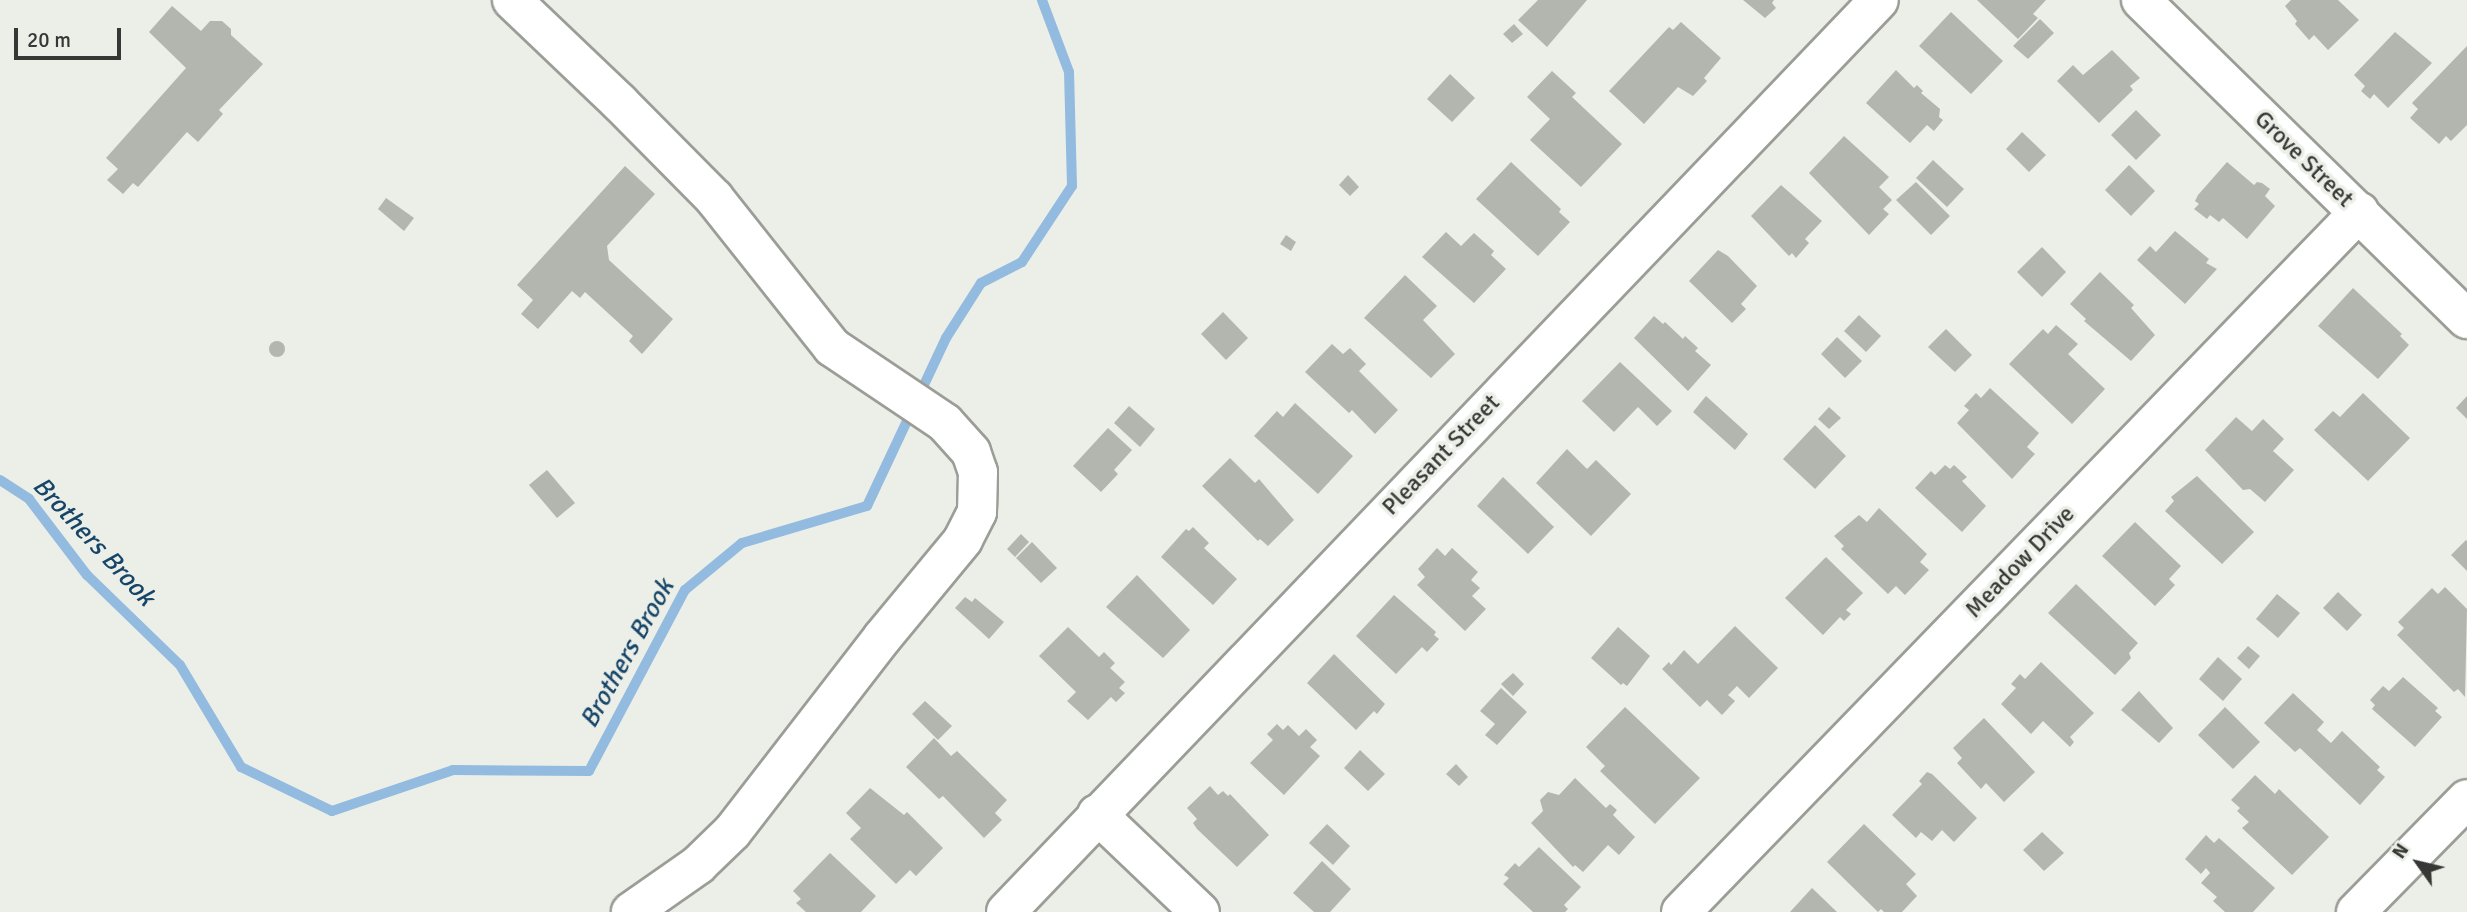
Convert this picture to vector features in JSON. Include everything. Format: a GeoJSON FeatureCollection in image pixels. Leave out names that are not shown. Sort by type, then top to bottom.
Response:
{"type":"FeatureCollection","features":[{"type":"Feature","properties":{"kind":"street"},"geometry":{"type":"LineString","coordinates":[[512,0],[714,198],[832,346],[945,423],[971,452],[978,472],[977,512],[963,541],[882,638],[732,832],[698,865],[631,912]]}},
{"type":"Feature","properties":{"kind":"street","name":"Pleasant Street"},"geometry":{"type":"LineString","coordinates":[[1006,912],[1879,0]]}},
{"type":"Feature","properties":{"kind":"street","name":"Grove Street"},"geometry":{"type":"LineString","coordinates":[[2141,0],[2467,319]]}},
{"type":"Feature","properties":{"kind":"street","name":"Meadow Drive"},"geometry":{"type":"LineString","coordinates":[[1681,912],[2359,212]]}},
{"type":"Feature","properties":{"kind":"street"},"geometry":{"type":"LineString","coordinates":[[2356,912],[2467,799]]}},
{"type":"Feature","properties":{"kind":"street"},"geometry":{"type":"LineString","coordinates":[[1097,814],[1200,912]]}},
{"type":"Feature","properties":{"kind":"building"},"geometry":{"type":"Polygon","coordinates":[[[1538,0],[1587,0],[1547,47],[1518,20],[1538,0]]]}},
{"type":"Feature","properties":{"kind":"building"},"geometry":{"type":"Polygon","coordinates":[[[1743,0],[1774,0],[1772,3],[1776,8],[1765,18],[1743,0]]]}},
{"type":"Feature","properties":{"kind":"building"},"geometry":{"type":"Polygon","coordinates":[[[1977,0],[2046,0],[2033,14],[2038,18],[2018,39],[1977,0]]]}},
{"type":"Feature","properties":{"kind":"building"},"geometry":{"type":"Polygon","coordinates":[[[2291,0],[2338,0],[2359,20],[2328,50],[2314,35],[2309,40],[2295,24],[2297,21],[2285,6],[2291,0]]]}},
{"type":"Feature","properties":{"kind":"building"},"geometry":{"type":"Polygon","coordinates":[[[172,6],[201,31],[210,21],[222,21],[231,29],[231,35],[263,64],[219,110],[223,114],[198,142],[187,132],[138,187],[133,183],[123,194],[107,180],[118,169],[106,158],[186,68],[149,32],[172,6]]]}},
{"type":"Feature","properties":{"kind":"building"},"geometry":{"type":"Polygon","coordinates":[[[1951,12],[2003,61],[1971,94],[1919,46],[1951,12]]]}},
{"type":"Feature","properties":{"kind":"building"},"geometry":{"type":"Polygon","coordinates":[[[2040,19],[2054,33],[2028,59],[2013,46],[2040,19]]]}},
{"type":"Feature","properties":{"kind":"building"},"geometry":{"type":"Polygon","coordinates":[[[1681,22],[1721,58],[1704,78],[1707,81],[1693,96],[1678,87],[1644,124],[1609,91],[1669,27],[1673,30],[1681,22]]]}},
{"type":"Feature","properties":{"kind":"building"},"geometry":{"type":"Polygon","coordinates":[[[1514,24],[1523,34],[1512,43],[1503,34],[1514,24]]]}},
{"type":"Feature","properties":{"kind":"building"},"geometry":{"type":"Polygon","coordinates":[[[2395,32],[2432,63],[2388,108],[2374,94],[2370,99],[2361,91],[2365,86],[2354,75],[2395,32]]]}},
{"type":"Feature","properties":{"kind":"building"},"geometry":{"type":"Polygon","coordinates":[[[2467,46],[2467,125],[2451,141],[2446,136],[2439,144],[2410,118],[2418,109],[2412,103],[2467,46]]]}},
{"type":"Feature","properties":{"kind":"building"},"geometry":{"type":"Polygon","coordinates":[[[2112,50],[2140,78],[2130,86],[2133,90],[2099,123],[2057,81],[2073,65],[2083,75],[2112,50]]]}},
{"type":"Feature","properties":{"kind":"building"},"geometry":{"type":"Polygon","coordinates":[[[1896,70],[1914,88],[1917,85],[1923,91],[1921,93],[1940,109],[1939,117],[1943,120],[1934,131],[1927,125],[1910,143],[1866,103],[1896,70]]]}},
{"type":"Feature","properties":{"kind":"building"},"geometry":{"type":"Polygon","coordinates":[[[1552,71],[1576,93],[1572,97],[1622,144],[1581,187],[1530,140],[1550,119],[1527,97],[1552,71]]]}},
{"type":"Feature","properties":{"kind":"building"},"geometry":{"type":"Polygon","coordinates":[[[1450,74],[1475,98],[1452,122],[1427,99],[1450,74]]]}},
{"type":"Feature","properties":{"kind":"building"},"geometry":{"type":"Polygon","coordinates":[[[2136,110],[2161,135],[2136,160],[2111,135],[2136,110]]]}},
{"type":"Feature","properties":{"kind":"building"},"geometry":{"type":"Polygon","coordinates":[[[2022,132],[2046,155],[2029,172],[2006,149],[2022,132]]]}},
{"type":"Feature","properties":{"kind":"building"},"geometry":{"type":"Polygon","coordinates":[[[1844,136],[1889,177],[1879,187],[1892,200],[1883,209],[1889,214],[1869,235],[1809,173],[1844,136]]]}},
{"type":"Feature","properties":{"kind":"building"},"geometry":{"type":"Polygon","coordinates":[[[1933,160],[1964,189],[1947,207],[1916,178],[1933,160]]]}},
{"type":"Feature","properties":{"kind":"building"},"geometry":{"type":"Polygon","coordinates":[[[1511,162],[1561,209],[1559,212],[1570,222],[1538,256],[1476,199],[1511,162]]]}},
{"type":"Feature","properties":{"kind":"building"},"geometry":{"type":"Polygon","coordinates":[[[2227,162],[2254,185],[2257,182],[2262,183],[2270,189],[2265,196],[2275,206],[2247,239],[2223,218],[2219,222],[2210,215],[2207,219],[2194,209],[2199,204],[2195,201],[2198,195],[2227,162]]]}},
{"type":"Feature","properties":{"kind":"building"},"geometry":{"type":"Polygon","coordinates":[[[2129,165],[2155,191],[2131,216],[2105,190],[2129,165]]]}},
{"type":"Feature","properties":{"kind":"building"},"geometry":{"type":"Polygon","coordinates":[[[625,166],[655,194],[607,246],[609,260],[673,319],[642,354],[629,341],[633,336],[585,292],[580,298],[572,291],[538,329],[521,314],[533,300],[517,285],[625,166]]]}},
{"type":"Feature","properties":{"kind":"building"},"geometry":{"type":"Polygon","coordinates":[[[1348,175],[1359,187],[1350,196],[1339,185],[1348,175]]]}},
{"type":"Feature","properties":{"kind":"building"},"geometry":{"type":"Polygon","coordinates":[[[1916,182],[1950,216],[1931,235],[1896,200],[1916,182]]]}},
{"type":"Feature","properties":{"kind":"building"},"geometry":{"type":"Polygon","coordinates":[[[1781,185],[1822,221],[1805,239],[1809,243],[1796,258],[1792,253],[1789,256],[1751,216],[1781,185]]]}},
{"type":"Feature","properties":{"kind":"building"},"geometry":{"type":"Polygon","coordinates":[[[386,198],[414,218],[404,231],[378,209],[386,198]]]}},
{"type":"Feature","properties":{"kind":"building"},"geometry":{"type":"Polygon","coordinates":[[[2175,231],[2209,259],[2206,263],[2217,269],[2185,304],[2137,260],[2150,246],[2156,252],[2175,231]]]}},
{"type":"Feature","properties":{"kind":"building"},"geometry":{"type":"Polygon","coordinates":[[[1446,232],[1461,246],[1474,233],[1494,251],[1491,255],[1506,269],[1474,303],[1422,257],[1446,232]]]}},
{"type":"Feature","properties":{"kind":"building"},"geometry":{"type":"Polygon","coordinates":[[[1286,235],[1296,242],[1291,251],[1280,244],[1286,235]]]}},
{"type":"Feature","properties":{"kind":"building"},"geometry":{"type":"Polygon","coordinates":[[[2042,247],[2066,272],[2042,297],[2017,272],[2042,247]]]}},
{"type":"Feature","properties":{"kind":"building"},"geometry":{"type":"Polygon","coordinates":[[[1718,250],[1728,256],[1757,286],[1741,304],[1746,309],[1732,323],[1689,281],[1718,250]]]}},
{"type":"Feature","properties":{"kind":"building"},"geometry":{"type":"Polygon","coordinates":[[[2100,272],[2134,305],[2131,308],[2155,335],[2131,361],[2084,321],[2086,319],[2070,304],[2100,272]]]}},
{"type":"Feature","properties":{"kind":"building"},"geometry":{"type":"Polygon","coordinates":[[[1405,275],[1437,306],[1423,320],[1455,354],[1431,378],[1364,318],[1405,275]]]}},
{"type":"Feature","properties":{"kind":"building"},"geometry":{"type":"Polygon","coordinates":[[[2353,288],[2402,334],[2400,336],[2409,345],[2378,379],[2318,326],[2353,288]]]}},
{"type":"Feature","properties":{"kind":"building"},"geometry":{"type":"Polygon","coordinates":[[[1223,312],[1248,338],[1226,360],[1201,334],[1223,312]]]}},
{"type":"Feature","properties":{"kind":"building"},"geometry":{"type":"Polygon","coordinates":[[[1859,315],[1881,336],[1866,352],[1844,331],[1859,315]]]}},
{"type":"Feature","properties":{"kind":"building"},"geometry":{"type":"Polygon","coordinates":[[[1654,316],[1663,324],[1665,322],[1683,339],[1685,336],[1698,348],[1695,351],[1711,365],[1688,391],[1634,338],[1654,316]]]}},
{"type":"Feature","properties":{"kind":"building"},"geometry":{"type":"Polygon","coordinates":[[[2056,325],[2078,344],[2068,354],[2105,389],[2072,424],[2009,364],[2043,329],[2048,334],[2056,325]]]}},
{"type":"Feature","properties":{"kind":"building"},"geometry":{"type":"Polygon","coordinates":[[[1946,329],[1972,355],[1955,372],[1928,347],[1946,329]]]}},
{"type":"Feature","properties":{"kind":"building"},"geometry":{"type":"Polygon","coordinates":[[[1837,337],[1862,361],[1845,378],[1821,354],[1837,337]]]}},
{"type":"Feature","properties":{"kind":"building"},"geometry":{"type":"Polygon","coordinates":[[[274,341],[280,341],[285,349],[283,355],[274,357],[269,352],[269,346],[274,341]]]}},
{"type":"Feature","properties":{"kind":"building"},"geometry":{"type":"Polygon","coordinates":[[[1332,344],[1343,354],[1350,348],[1366,364],[1359,371],[1398,410],[1375,434],[1352,410],[1349,413],[1305,372],[1332,344]]]}},
{"type":"Feature","properties":{"kind":"building"},"geometry":{"type":"Polygon","coordinates":[[[1620,362],[1672,411],[1657,426],[1638,407],[1614,432],[1582,401],[1620,362]]]}},
{"type":"Feature","properties":{"kind":"building"},"geometry":{"type":"Polygon","coordinates":[[[1990,388],[2039,433],[2027,447],[2035,454],[2012,479],[1957,423],[1969,410],[1964,406],[1976,393],[1981,398],[1990,388]]]}},
{"type":"Feature","properties":{"kind":"building"},"geometry":{"type":"Polygon","coordinates":[[[2363,393],[2410,438],[2368,481],[2314,430],[2333,411],[2340,417],[2363,393]]]}},
{"type":"Feature","properties":{"kind":"building"},"geometry":{"type":"Polygon","coordinates":[[[1706,396],[1748,434],[1735,450],[1693,412],[1706,396]]]}},
{"type":"Feature","properties":{"kind":"building"},"geometry":{"type":"Polygon","coordinates":[[[2467,396],[2467,419],[2456,408],[2467,396]]]}},
{"type":"Feature","properties":{"kind":"building"},"geometry":{"type":"Polygon","coordinates":[[[1295,403],[1353,456],[1318,494],[1254,436],[1277,411],[1283,417],[1295,403]]]}},
{"type":"Feature","properties":{"kind":"building"},"geometry":{"type":"Polygon","coordinates":[[[1129,406],[1155,429],[1140,447],[1114,423],[1129,406]]]}},
{"type":"Feature","properties":{"kind":"building"},"geometry":{"type":"Polygon","coordinates":[[[1829,407],[1841,418],[1829,429],[1818,419],[1829,407]]]}},
{"type":"Feature","properties":{"kind":"building"},"geometry":{"type":"Polygon","coordinates":[[[2236,417],[2252,431],[2263,419],[2284,439],[2273,451],[2294,470],[2265,502],[2250,489],[2243,490],[2205,450],[2236,417]]]}},
{"type":"Feature","properties":{"kind":"building"},"geometry":{"type":"Polygon","coordinates":[[[1815,425],[1846,456],[1815,489],[1783,459],[1815,425]]]}},
{"type":"Feature","properties":{"kind":"building"},"geometry":{"type":"Polygon","coordinates":[[[1108,428],[1132,450],[1114,470],[1118,474],[1101,492],[1073,466],[1108,428]]]}},
{"type":"Feature","properties":{"kind":"building"},"geometry":{"type":"Polygon","coordinates":[[[1567,449],[1587,469],[1596,460],[1631,494],[1591,536],[1536,483],[1567,449]]]}},
{"type":"Feature","properties":{"kind":"building"},"geometry":{"type":"Polygon","coordinates":[[[1230,458],[1255,483],[1259,479],[1294,520],[1268,546],[1260,539],[1258,541],[1202,486],[1230,458]]]}},
{"type":"Feature","properties":{"kind":"building"},"geometry":{"type":"Polygon","coordinates":[[[1945,465],[1950,469],[1954,465],[1967,477],[1962,481],[1986,506],[1962,532],[1915,488],[1931,471],[1935,475],[1945,465]]]}},
{"type":"Feature","properties":{"kind":"building"},"geometry":{"type":"Polygon","coordinates":[[[547,470],[575,503],[557,518],[529,485],[547,470]]]}},
{"type":"Feature","properties":{"kind":"building"},"geometry":{"type":"Polygon","coordinates":[[[2197,476],[2254,532],[2222,564],[2165,511],[2174,501],[2171,497],[2197,476]]]}},
{"type":"Feature","properties":{"kind":"building"},"geometry":{"type":"Polygon","coordinates":[[[1503,477],[1554,527],[1528,554],[1477,506],[1503,477]]]}},
{"type":"Feature","properties":{"kind":"building"},"geometry":{"type":"Polygon","coordinates":[[[1879,508],[1927,554],[1920,562],[1929,570],[1905,595],[1896,586],[1888,594],[1841,549],[1844,546],[1834,536],[1859,515],[1867,522],[1879,508]]]}},
{"type":"Feature","properties":{"kind":"building"},"geometry":{"type":"Polygon","coordinates":[[[2135,522],[2181,566],[2169,579],[2175,585],[2155,606],[2102,556],[2135,522]]]}},
{"type":"Feature","properties":{"kind":"building"},"geometry":{"type":"Polygon","coordinates":[[[1193,527],[1209,543],[1204,548],[1237,579],[1213,605],[1161,557],[1186,529],[1189,531],[1193,527]]]}},
{"type":"Feature","properties":{"kind":"building"},"geometry":{"type":"Polygon","coordinates":[[[1021,534],[1029,542],[1015,557],[1007,549],[1021,534]]]}},
{"type":"Feature","properties":{"kind":"building"},"geometry":{"type":"Polygon","coordinates":[[[2467,541],[2467,571],[2451,555],[2467,541]]]}},
{"type":"Feature","properties":{"kind":"building"},"geometry":{"type":"Polygon","coordinates":[[[1032,542],[1057,568],[1041,583],[1016,558],[1032,542]]]}},
{"type":"Feature","properties":{"kind":"building"},"geometry":{"type":"Polygon","coordinates":[[[1437,548],[1445,556],[1452,548],[1478,572],[1471,580],[1480,588],[1472,596],[1486,609],[1465,631],[1417,585],[1425,577],[1418,569],[1437,548]]]}},
{"type":"Feature","properties":{"kind":"building"},"geometry":{"type":"Polygon","coordinates":[[[1826,557],[1863,593],[1846,610],[1851,614],[1844,621],[1840,617],[1823,635],[1785,598],[1826,557]]]}},
{"type":"Feature","properties":{"kind":"building"},"geometry":{"type":"Polygon","coordinates":[[[1137,575],[1190,630],[1163,658],[1106,607],[1137,575]]]}},
{"type":"Feature","properties":{"kind":"building"},"geometry":{"type":"Polygon","coordinates":[[[2076,584],[2138,643],[2129,653],[2131,658],[2115,675],[2048,613],[2076,584]]]}},
{"type":"Feature","properties":{"kind":"building"},"geometry":{"type":"Polygon","coordinates":[[[2445,587],[2467,609],[2465,697],[2458,689],[2454,692],[2397,635],[2404,628],[2398,622],[2432,588],[2438,594],[2445,587]]]}},
{"type":"Feature","properties":{"kind":"building"},"geometry":{"type":"Polygon","coordinates":[[[2338,592],[2362,615],[2347,631],[2323,608],[2338,592]]]}},
{"type":"Feature","properties":{"kind":"building"},"geometry":{"type":"Polygon","coordinates":[[[2277,594],[2300,613],[2278,638],[2256,619],[2277,594]]]}},
{"type":"Feature","properties":{"kind":"building"},"geometry":{"type":"Polygon","coordinates":[[[1394,595],[1436,632],[1434,635],[1439,639],[1427,652],[1422,647],[1396,674],[1356,636],[1394,595]]]}},
{"type":"Feature","properties":{"kind":"building"},"geometry":{"type":"Polygon","coordinates":[[[965,597],[972,602],[975,598],[1004,622],[989,639],[955,608],[965,597]]]}},
{"type":"Feature","properties":{"kind":"building"},"geometry":{"type":"Polygon","coordinates":[[[1735,626],[1778,668],[1749,698],[1737,686],[1728,695],[1735,701],[1722,715],[1707,700],[1700,707],[1662,669],[1669,662],[1671,665],[1684,650],[1698,664],[1735,626]]]}},
{"type":"Feature","properties":{"kind":"building"},"geometry":{"type":"Polygon","coordinates":[[[1068,627],[1099,657],[1104,652],[1115,663],[1110,668],[1125,682],[1119,688],[1125,693],[1116,702],[1111,697],[1088,720],[1067,701],[1076,692],[1039,656],[1068,627]]]}},
{"type":"Feature","properties":{"kind":"building"},"geometry":{"type":"Polygon","coordinates":[[[1618,627],[1650,656],[1627,686],[1623,683],[1621,685],[1591,658],[1618,627]]]}},
{"type":"Feature","properties":{"kind":"building"},"geometry":{"type":"Polygon","coordinates":[[[2248,646],[2260,656],[2249,669],[2237,658],[2248,646]]]}},
{"type":"Feature","properties":{"kind":"building"},"geometry":{"type":"Polygon","coordinates":[[[1334,654],[1385,704],[1377,714],[1374,711],[1356,730],[1307,683],[1334,654]]]}},
{"type":"Feature","properties":{"kind":"building"},"geometry":{"type":"Polygon","coordinates":[[[2218,657],[2242,679],[2223,701],[2199,679],[2218,657]]]}},
{"type":"Feature","properties":{"kind":"building"},"geometry":{"type":"Polygon","coordinates":[[[2041,662],[2094,713],[2070,737],[2074,742],[2070,747],[2043,721],[2031,734],[2001,704],[2016,688],[2011,684],[2020,674],[2025,679],[2041,662]]]}},
{"type":"Feature","properties":{"kind":"building"},"geometry":{"type":"Polygon","coordinates":[[[1513,673],[1524,684],[1513,696],[1501,684],[1513,673]]]}},
{"type":"Feature","properties":{"kind":"building"},"geometry":{"type":"Polygon","coordinates":[[[2403,677],[2438,708],[2435,711],[2442,717],[2415,747],[2372,709],[2375,705],[2370,700],[2383,686],[2389,691],[2403,677]]]}},
{"type":"Feature","properties":{"kind":"building"},"geometry":{"type":"Polygon","coordinates":[[[1501,688],[1527,712],[1497,745],[1485,735],[1495,724],[1480,711],[1501,688]]]}},
{"type":"Feature","properties":{"kind":"building"},"geometry":{"type":"Polygon","coordinates":[[[2139,691],[2173,728],[2159,743],[2121,710],[2139,691]]]}},
{"type":"Feature","properties":{"kind":"building"},"geometry":{"type":"Polygon","coordinates":[[[2293,693],[2324,722],[2317,730],[2331,743],[2342,731],[2380,767],[2377,770],[2385,777],[2360,805],[2300,748],[2295,752],[2264,723],[2293,693]]]}},
{"type":"Feature","properties":{"kind":"building"},"geometry":{"type":"Polygon","coordinates":[[[925,701],[952,726],[938,740],[912,714],[925,701]]]}},
{"type":"Feature","properties":{"kind":"building"},"geometry":{"type":"Polygon","coordinates":[[[1625,707],[1700,778],[1655,824],[1600,771],[1605,766],[1586,747],[1625,707]]]}},
{"type":"Feature","properties":{"kind":"building"},"geometry":{"type":"Polygon","coordinates":[[[2225,707],[2260,742],[2233,769],[2198,735],[2225,707]]]}},
{"type":"Feature","properties":{"kind":"building"},"geometry":{"type":"Polygon","coordinates":[[[1984,718],[2035,772],[2004,802],[1986,783],[1981,789],[1957,763],[1962,758],[1953,748],[1984,718]]]}},
{"type":"Feature","properties":{"kind":"building"},"geometry":{"type":"Polygon","coordinates":[[[1277,724],[1283,730],[1288,725],[1299,736],[1306,729],[1317,740],[1310,747],[1320,756],[1284,795],[1250,763],[1273,740],[1267,734],[1277,724]]]}},
{"type":"Feature","properties":{"kind":"building"},"geometry":{"type":"Polygon","coordinates":[[[934,738],[951,756],[957,751],[1007,800],[995,813],[1002,820],[984,838],[943,796],[939,799],[906,767],[934,738]]]}},
{"type":"Feature","properties":{"kind":"building"},"geometry":{"type":"Polygon","coordinates":[[[1360,750],[1385,774],[1368,791],[1344,768],[1360,750]]]}},
{"type":"Feature","properties":{"kind":"building"},"geometry":{"type":"Polygon","coordinates":[[[1456,764],[1468,777],[1459,786],[1446,774],[1456,764]]]}},
{"type":"Feature","properties":{"kind":"building"},"geometry":{"type":"Polygon","coordinates":[[[1927,772],[1977,818],[1954,842],[1942,830],[1932,841],[1921,832],[1916,838],[1892,815],[1922,784],[1919,781],[1927,772]]]}},
{"type":"Feature","properties":{"kind":"building"},"geometry":{"type":"Polygon","coordinates":[[[2255,775],[2275,794],[2279,789],[2329,837],[2292,875],[2242,828],[2249,822],[2237,811],[2240,808],[2231,800],[2255,775]]]}},
{"type":"Feature","properties":{"kind":"building"},"geometry":{"type":"Polygon","coordinates":[[[1575,778],[1606,808],[1610,804],[1617,810],[1613,815],[1635,837],[1619,855],[1608,845],[1583,872],[1575,865],[1573,867],[1531,823],[1543,811],[1540,800],[1548,792],[1559,795],[1575,778]]]}},
{"type":"Feature","properties":{"kind":"building"},"geometry":{"type":"Polygon","coordinates":[[[1210,786],[1218,795],[1223,791],[1228,796],[1230,794],[1269,835],[1237,867],[1197,829],[1193,823],[1197,819],[1187,808],[1210,786]]]}},
{"type":"Feature","properties":{"kind":"building"},"geometry":{"type":"Polygon","coordinates":[[[870,788],[904,815],[907,812],[943,848],[916,876],[910,870],[896,884],[850,839],[861,828],[846,813],[870,788]]]}},
{"type":"Feature","properties":{"kind":"building"},"geometry":{"type":"Polygon","coordinates":[[[1327,824],[1350,846],[1333,865],[1309,843],[1327,824]]]}},
{"type":"Feature","properties":{"kind":"building"},"geometry":{"type":"Polygon","coordinates":[[[1864,824],[1916,874],[1906,884],[1917,896],[1902,912],[1884,912],[1881,909],[1878,912],[1827,862],[1864,824]]]}},
{"type":"Feature","properties":{"kind":"building"},"geometry":{"type":"Polygon","coordinates":[[[2042,832],[2064,853],[2044,871],[2023,850],[2042,832]]]}},
{"type":"Feature","properties":{"kind":"building"},"geometry":{"type":"Polygon","coordinates":[[[2206,835],[2214,843],[2219,838],[2275,888],[2253,912],[2225,912],[2213,901],[2217,897],[2201,883],[2210,873],[2206,868],[2201,874],[2185,859],[2206,835]]]}},
{"type":"Feature","properties":{"kind":"building"},"geometry":{"type":"Polygon","coordinates":[[[1539,847],[1581,887],[1564,905],[1568,909],[1565,912],[1533,912],[1503,884],[1509,878],[1504,875],[1515,863],[1519,867],[1539,847]]]}},
{"type":"Feature","properties":{"kind":"building"},"geometry":{"type":"Polygon","coordinates":[[[830,853],[876,896],[861,912],[806,912],[796,903],[801,899],[793,891],[830,853]]]}},
{"type":"Feature","properties":{"kind":"building"},"geometry":{"type":"Polygon","coordinates":[[[1322,861],[1351,889],[1330,912],[1314,912],[1293,893],[1322,861]]]}},
{"type":"Feature","properties":{"kind":"building"},"geometry":{"type":"Polygon","coordinates":[[[1812,888],[1837,912],[1790,912],[1812,888]]]}},
{"type":"Feature","properties":{"kind":"waterway","name":"Brothers Brook"},"geometry":{"type":"LineString","coordinates":[[0,480],[29,499],[87,575],[180,665],[241,767],[332,811],[453,770],[589,771],[685,590],[742,543],[867,506],[946,338],[981,283],[1022,262],[1072,186],[1069,72],[1042,0]]}}]}
